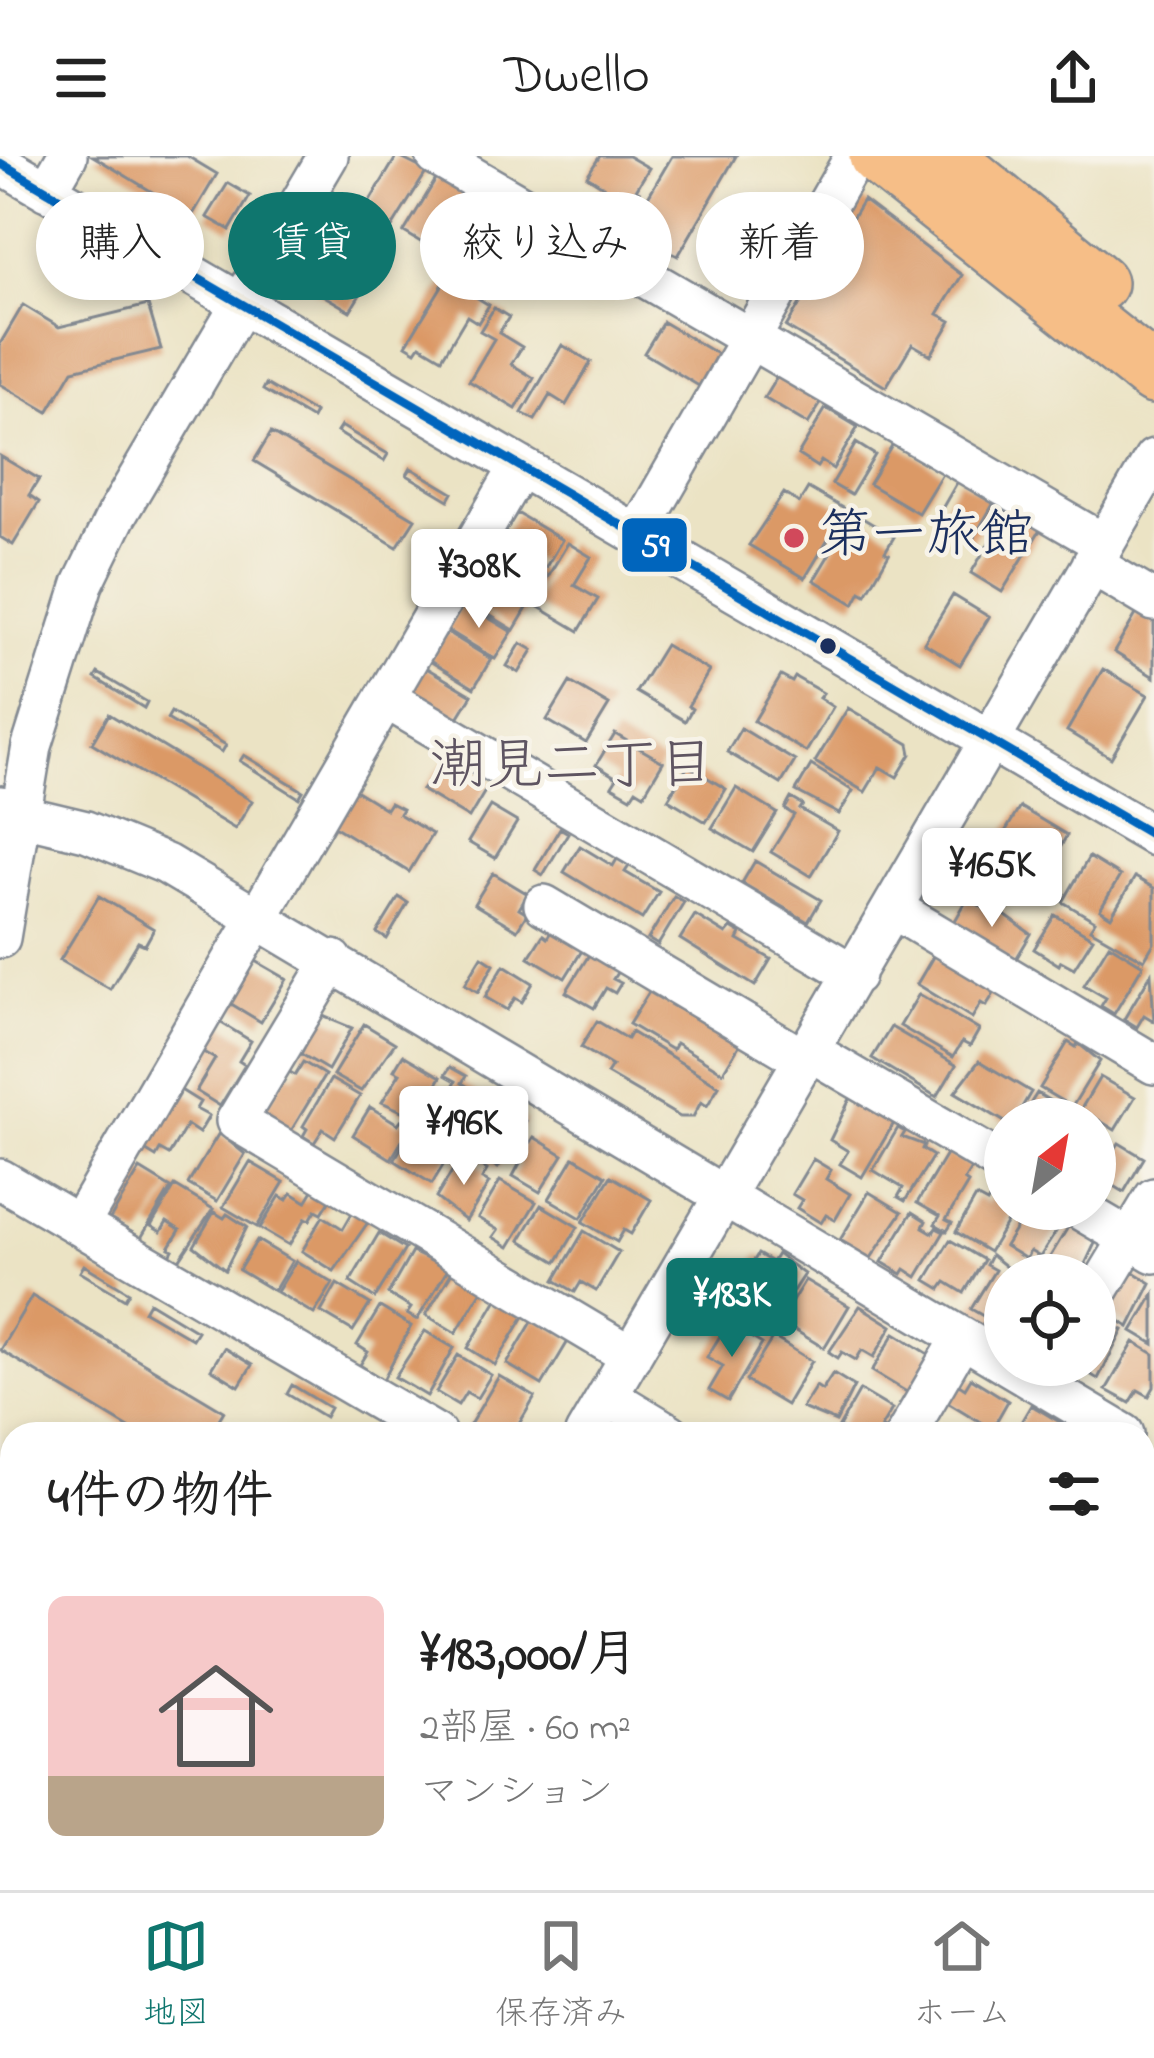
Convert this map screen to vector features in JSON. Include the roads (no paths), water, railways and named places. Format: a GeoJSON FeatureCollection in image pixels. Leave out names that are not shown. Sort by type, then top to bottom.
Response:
{"type":"FeatureCollection","features":[{"type":"Feature","properties":{"kind":"highway"},"geometry":{"type":"LineString","coordinates":[[878,156],[1154,375]]}},
{"type":"Feature","properties":{"kind":"highway"},"geometry":{"type":"LineString","coordinates":[[944,156],[1154,330]]}},
{"type":"Feature","properties":{"kind":"street"},"geometry":{"type":"LineString","coordinates":[[46,191],[67,156]]}},
{"type":"Feature","properties":{"kind":"street"},"geometry":{"type":"LineString","coordinates":[[0,938],[9,811],[83,584],[116,516],[328,156]]}},
{"type":"Feature","properties":{"kind":"street"},"geometry":{"type":"LineString","coordinates":[[436,156],[750,337],[1098,554],[1154,601]]}},
{"type":"Feature","properties":{"kind":"street"},"geometry":{"type":"LineString","coordinates":[[637,535],[855,156]]}},
{"type":"Feature","properties":{"kind":"street"},"geometry":{"type":"LineString","coordinates":[[0,163],[1154,836]]}},
{"type":"Feature","properties":{"kind":"street"},"geometry":{"type":"LineString","coordinates":[[592,1422],[1154,458]]}},
{"type":"Feature","properties":{"kind":"street"},"geometry":{"type":"LineString","coordinates":[[80,1225],[520,466]]}},
{"type":"Feature","properties":{"kind":"street"},"geometry":{"type":"LineString","coordinates":[[385,698],[855,975]]}},
{"type":"Feature","properties":{"kind":"street"},"geometry":{"type":"LineString","coordinates":[[9,811],[86,832],[166,864],[984,1351]]}},
{"type":"Feature","properties":{"kind":"street"},"geometry":{"type":"LineString","coordinates":[[544,905],[984,1154]]}},
{"type":"Feature","properties":{"kind":"street"},"geometry":{"type":"LineString","coordinates":[[894,909],[1154,1064]]}},
{"type":"Feature","properties":{"kind":"street"},"geometry":{"type":"LineString","coordinates":[[333,960],[236,1121],[631,1356]]}},
{"type":"Feature","properties":{"kind":"street"},"geometry":{"type":"LineString","coordinates":[[0,1179],[416,1422]]}},
{"type":"Feature","properties":{"kind":"street"},"geometry":{"type":"LineString","coordinates":[[1116,1274],[1142,1246],[1154,1198]]}},
{"type":"Feature","properties":{"kind":"street"},"geometry":{"type":"LineString","coordinates":[[1115,1230],[1142,1246]]}},
{"type":"Feature","properties":{"kind":"street"},"geometry":{"type":"LineString","coordinates":[[913,1422],[962,1338]]}},
{"type":"Feature","properties":{"kind":"street"},"geometry":{"type":"LineString","coordinates":[[1062,1386],[1109,1422]]}},
{"type":"Feature","properties":{"kind":"street"},"geometry":{"type":"LineString","coordinates":[[607,1396],[650,1422]]}},
{"type":"Feature","properties":{"kind":"place","name":"第一旅館"},"geometry":{"type":"Point","coordinates":[794,538]}},
{"type":"Feature","properties":{"kind":"district","name":"潮見二丁目"},"geometry":{"type":"Point","coordinates":[572,768]}}]}
